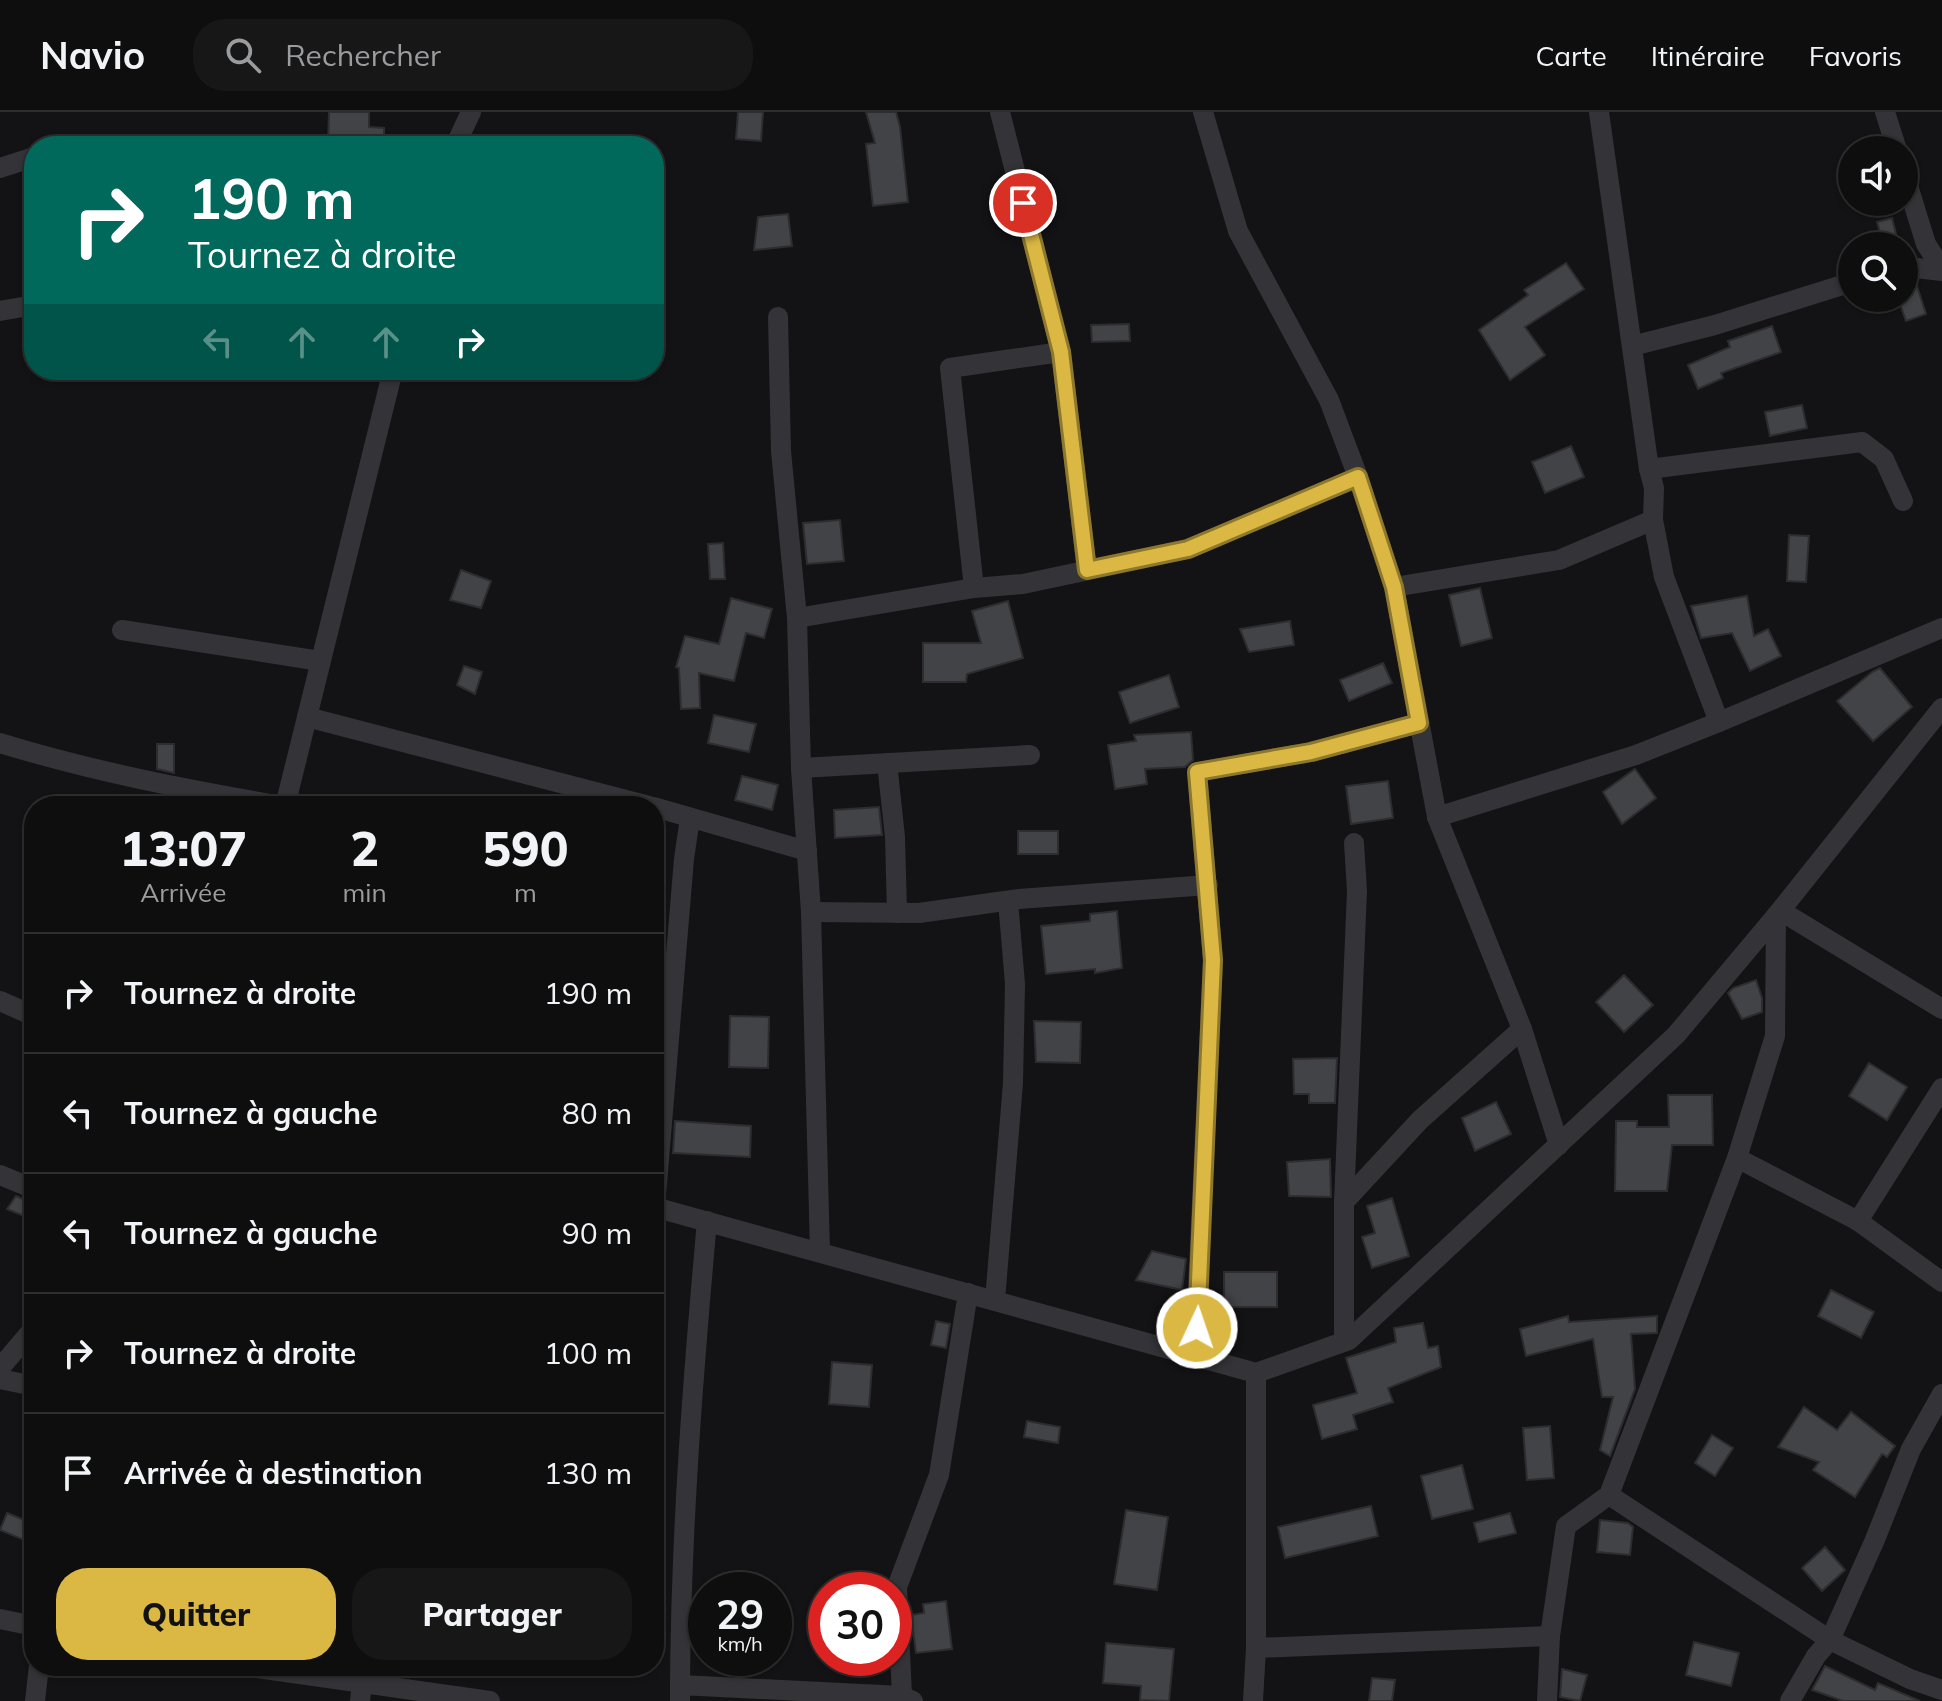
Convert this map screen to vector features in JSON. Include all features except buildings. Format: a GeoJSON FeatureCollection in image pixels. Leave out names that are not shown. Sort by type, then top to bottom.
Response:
{"type":"FeatureCollection","features":[{"type":"Feature","properties":{"kind":"street"},"geometry":{"type":"LineString","coordinates":[[460,136],[471,112]]}},
{"type":"Feature","properties":{"kind":"street"},"geometry":{"type":"LineString","coordinates":[[1006,112],[1000,112],[1061,352],[1087,570]]}},
{"type":"Feature","properties":{"kind":"street"},"geometry":{"type":"LineString","coordinates":[[1203,112],[1238,231],[1329,400],[1358,477],[1394,587],[1437,817],[1522,1029],[1559,1145]]}},
{"type":"Feature","properties":{"kind":"street"},"geometry":{"type":"LineString","coordinates":[[1599,112],[1654,488],[1653,520],[1664,577],[1719,722]]}},
{"type":"Feature","properties":{"kind":"street"},"geometry":{"type":"LineString","coordinates":[[1885,112],[1893,136]]}},
{"type":"Feature","properties":{"kind":"street"},"geometry":{"type":"LineString","coordinates":[[0,168],[24,160]]}},
{"type":"Feature","properties":{"kind":"street"},"geometry":{"type":"LineString","coordinates":[[1917,216],[1926,244],[1942,270]]}},
{"type":"Feature","properties":{"kind":"street"},"geometry":{"type":"LineString","coordinates":[[1918,268],[1942,270]]}},
{"type":"Feature","properties":{"kind":"street"},"geometry":{"type":"LineString","coordinates":[[1632,346],[1715,325],[1838,286]]}},
{"type":"Feature","properties":{"kind":"street"},"geometry":{"type":"LineString","coordinates":[[0,311],[24,307]]}},
{"type":"Feature","properties":{"kind":"street"},"geometry":{"type":"LineString","coordinates":[[778,317],[781,451],[797,618],[801,768],[811,912],[820,1252]]}},
{"type":"Feature","properties":{"kind":"street"},"geometry":{"type":"LineString","coordinates":[[974,588],[950,368],[1061,352]]}},
{"type":"Feature","properties":{"kind":"street"},"geometry":{"type":"LineString","coordinates":[[287,796],[390,380]]}},
{"type":"Feature","properties":{"kind":"street"},"geometry":{"type":"LineString","coordinates":[[1649,469],[1862,442],[1884,459],[1903,501]]}},
{"type":"Feature","properties":{"kind":"street"},"geometry":{"type":"LineString","coordinates":[[797,618],[974,588],[1023,584],[1188,549],[1358,477]]}},
{"type":"Feature","properties":{"kind":"street"},"geometry":{"type":"LineString","coordinates":[[1394,587],[1559,560],[1653,520]]}},
{"type":"Feature","properties":{"kind":"street"},"geometry":{"type":"LineString","coordinates":[[1437,817],[1636,755],[1942,628]]}},
{"type":"Feature","properties":{"kind":"street"},"geometry":{"type":"LineString","coordinates":[[122,630],[320,661]]}},
{"type":"Feature","properties":{"kind":"street"},"geometry":{"type":"LineString","coordinates":[[664,1210],[1256,1373],[1349,1340],[1676,1035],[1778,914],[1942,708]]}},
{"type":"Feature","properties":{"kind":"street"},"geometry":{"type":"LineString","coordinates":[[307,717],[609,796]]}},
{"type":"Feature","properties":{"kind":"street"},"geometry":{"type":"LineString","coordinates":[[1195,1356],[1213,960],[1197,772],[1311,752],[1419,723]]}},
{"type":"Feature","properties":{"kind":"street"},"geometry":{"type":"LineString","coordinates":[[0,743],[76,766],[228,796]]}},
{"type":"Feature","properties":{"kind":"street"},"geometry":{"type":"LineString","coordinates":[[801,768],[1030,755]]}},
{"type":"Feature","properties":{"kind":"street"},"geometry":{"type":"LineString","coordinates":[[887,763],[895,837],[897,913]]}},
{"type":"Feature","properties":{"kind":"street"},"geometry":{"type":"LineString","coordinates":[[664,811],[807,851]]}},
{"type":"Feature","properties":{"kind":"street"},"geometry":{"type":"LineString","coordinates":[[664,1091],[690,818]]}},
{"type":"Feature","properties":{"kind":"street"},"geometry":{"type":"LineString","coordinates":[[1344,1341],[1344,1202],[1357,891],[1354,843]]}},
{"type":"Feature","properties":{"kind":"street"},"geometry":{"type":"LineString","coordinates":[[811,912],[919,913],[1008,901],[1208,885]]}},
{"type":"Feature","properties":{"kind":"street"},"geometry":{"type":"LineString","coordinates":[[995,1300],[1013,1083],[1015,984],[1008,901]]}},
{"type":"Feature","properties":{"kind":"street"},"geometry":{"type":"LineString","coordinates":[[1778,914],[1942,1009]]}},
{"type":"Feature","properties":{"kind":"street"},"geometry":{"type":"LineString","coordinates":[[1547,1701],[1550,1636],[1566,1526],[1609,1495],[1737,1158],[1775,1036],[1778,914]]}},
{"type":"Feature","properties":{"kind":"street"},"geometry":{"type":"LineString","coordinates":[[0,1001],[24,1012]]}},
{"type":"Feature","properties":{"kind":"street"},"geometry":{"type":"LineString","coordinates":[[1344,1202],[1420,1120],[1522,1029]]}},
{"type":"Feature","properties":{"kind":"street"},"geometry":{"type":"LineString","coordinates":[[1858,1221],[1942,1088]]}},
{"type":"Feature","properties":{"kind":"street"},"geometry":{"type":"LineString","coordinates":[[1737,1158],[1858,1221],[1942,1282]]}},
{"type":"Feature","properties":{"kind":"street"},"geometry":{"type":"LineString","coordinates":[[0,1175],[24,1185]]}},
{"type":"Feature","properties":{"kind":"street"},"geometry":{"type":"LineString","coordinates":[[707,1221],[693,1373],[682,1555],[680,1693],[908,1699],[897,1587],[939,1475],[968,1293]]}},
{"type":"Feature","properties":{"kind":"street"},"geometry":{"type":"LineString","coordinates":[[0,1368],[24,1340]]}},
{"type":"Feature","properties":{"kind":"street"},"geometry":{"type":"LineString","coordinates":[[1253,1701],[1256,1648],[1256,1373]]}},
{"type":"Feature","properties":{"kind":"street"},"geometry":{"type":"LineString","coordinates":[[0,1379],[24,1384]]}},
{"type":"Feature","properties":{"kind":"street"},"geometry":{"type":"LineString","coordinates":[[1790,1701],[1816,1656],[1830,1640],[1911,1449],[1942,1394]]}},
{"type":"Feature","properties":{"kind":"street"},"geometry":{"type":"LineString","coordinates":[[1609,1495],[1830,1640],[1910,1679],[1942,1690]]}},
{"type":"Feature","properties":{"kind":"street"},"geometry":{"type":"LineString","coordinates":[[0,1619],[24,1624]]}},
{"type":"Feature","properties":{"kind":"street"},"geometry":{"type":"LineString","coordinates":[[1256,1648],[1550,1636]]}},
{"type":"Feature","properties":{"kind":"street"},"geometry":{"type":"LineString","coordinates":[[35,1701],[38,1676]]}},
{"type":"Feature","properties":{"kind":"street"},"geometry":{"type":"LineString","coordinates":[[309,1676],[490,1701]]}},
{"type":"Feature","properties":{"kind":"route"},"geometry":{"type":"LineString","coordinates":[[1023,203],[1061,352],[1087,570],[1188,549],[1358,477],[1394,587],[1419,723],[1311,752],[1197,772],[1213,960],[1197,1328]]}}]}
